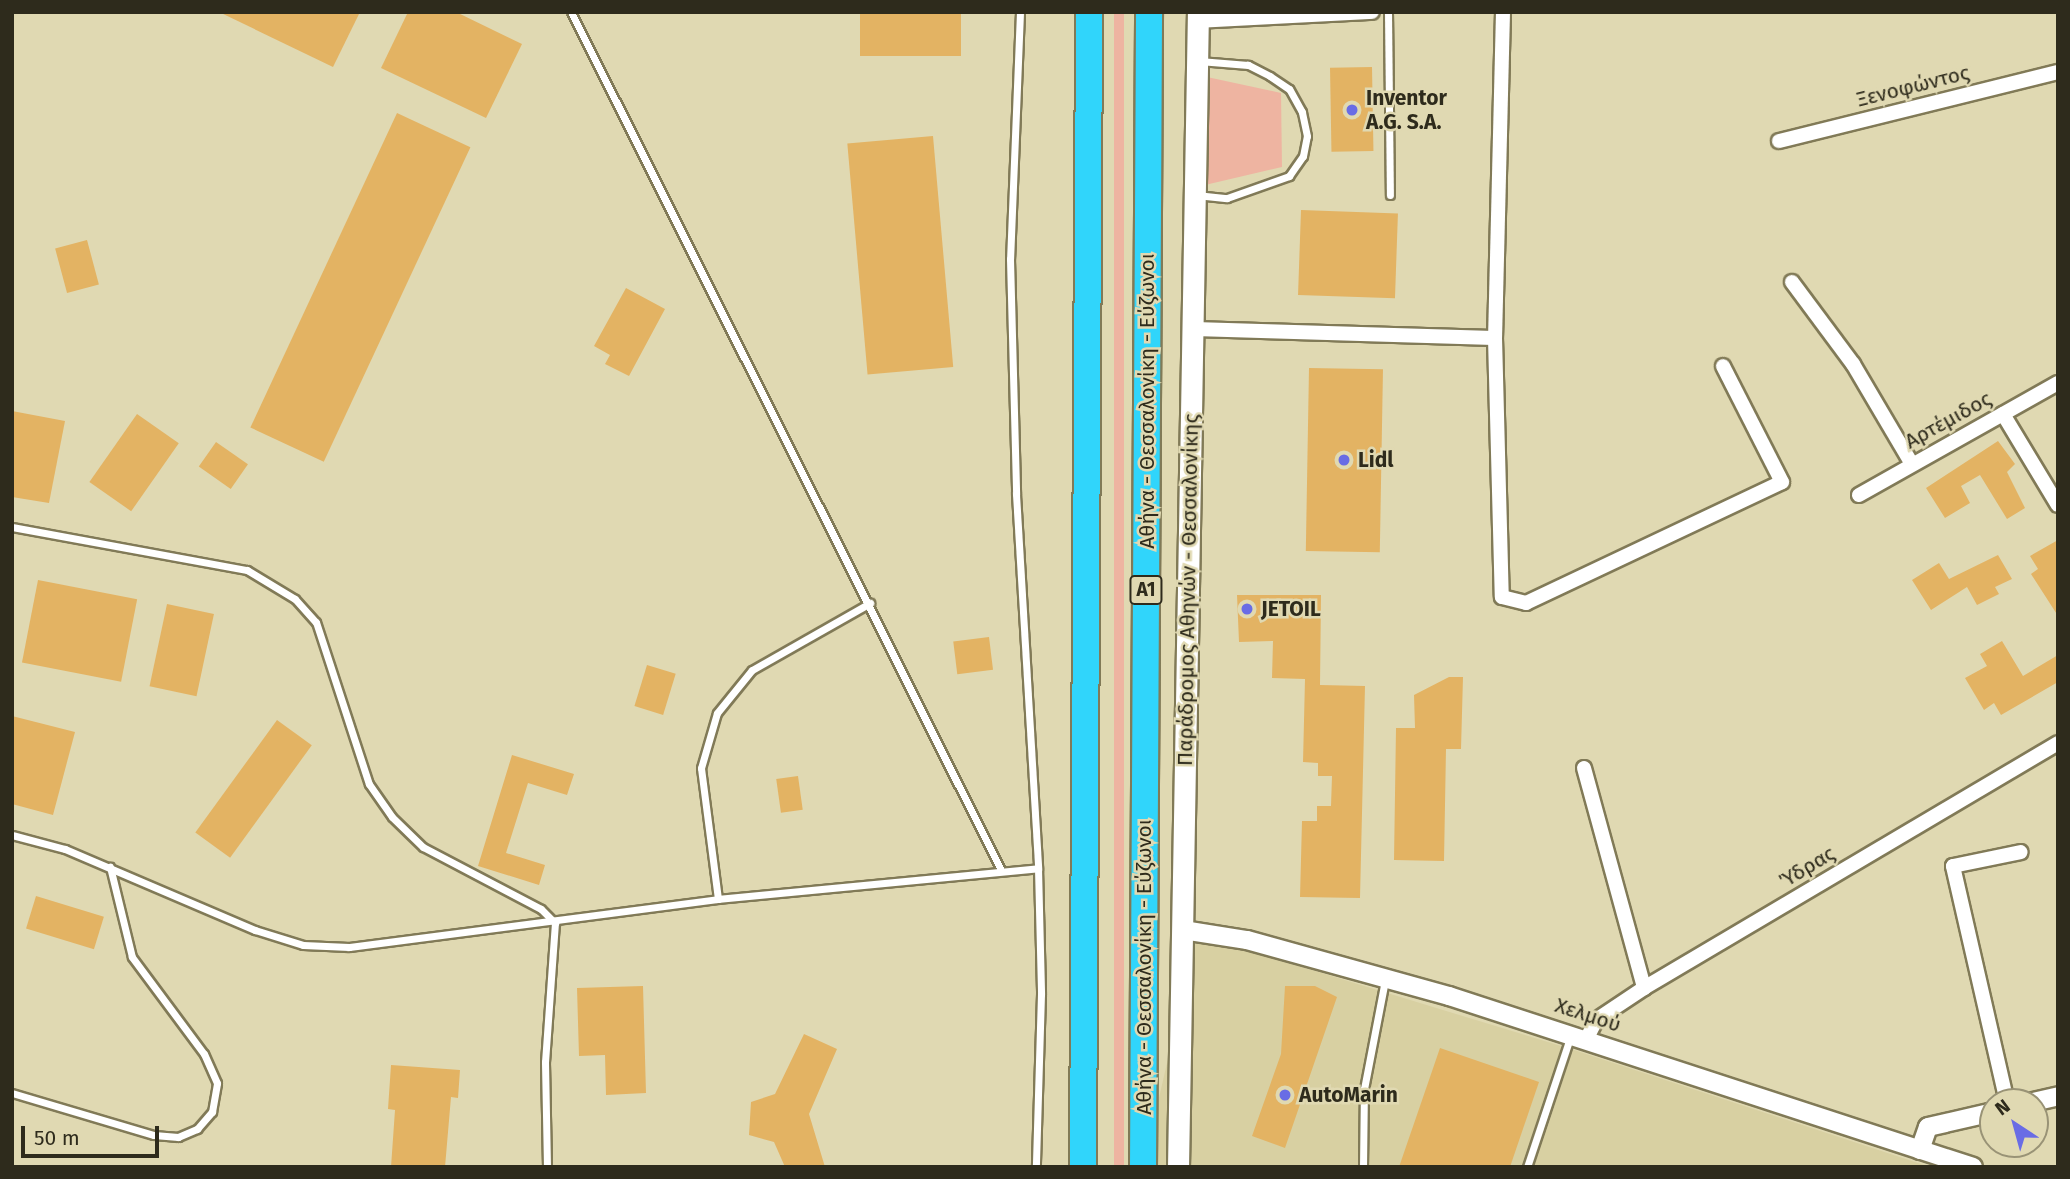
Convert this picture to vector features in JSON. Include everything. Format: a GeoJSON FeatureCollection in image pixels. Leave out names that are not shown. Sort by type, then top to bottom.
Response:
{"type":"FeatureCollection","features":[{"type":"Feature","properties":{"kind":"highway"},"geometry":{"type":"LineString","coordinates":[[1083,1167],[1089,12]]}},
{"type":"Feature","properties":{"kind":"highway","name":"Αθήνα - Θεσσαλονίκη - Εύζωνοι"},"geometry":{"type":"LineString","coordinates":[[1143,1167],[1149,12]]}},
{"type":"Feature","properties":{"kind":"main road","name":"Παράδρομος Αθηνών - Θεσσαλονίκης"},"geometry":{"type":"LineString","coordinates":[[1178,1167],[1198,17]]}},
{"type":"Feature","properties":{"kind":"street"},"geometry":{"type":"LineString","coordinates":[[1198,17],[1372,12]]}},
{"type":"Feature","properties":{"kind":"street"},"geometry":{"type":"LineString","coordinates":[[1503,12],[1495,338],[1502,597],[1526,603],[1782,482],[1723,366]]}},
{"type":"Feature","properties":{"kind":"street","name":"Ξενοφώντος"},"geometry":{"type":"LineString","coordinates":[[1779,141],[2058,72]]}},
{"type":"Feature","properties":{"kind":"street"},"geometry":{"type":"LineString","coordinates":[[1792,282],[1853,364],[1912,464]]}},
{"type":"Feature","properties":{"kind":"street"},"geometry":{"type":"LineString","coordinates":[[1193,330],[1495,338]]}},
{"type":"Feature","properties":{"kind":"street","name":"Αρτέμιδος"},"geometry":{"type":"LineString","coordinates":[[1859,495],[2058,383]]}},
{"type":"Feature","properties":{"kind":"street"},"geometry":{"type":"LineString","coordinates":[[2003,414],[2058,505]]}},
{"type":"Feature","properties":{"kind":"street","name":"Ύδρας"},"geometry":{"type":"LineString","coordinates":[[1580,1036],[1596,1020],[1644,988],[2058,743]]}},
{"type":"Feature","properties":{"kind":"street"},"geometry":{"type":"LineString","coordinates":[[1584,768],[1644,988]]}},
{"type":"Feature","properties":{"kind":"street"},"geometry":{"type":"LineString","coordinates":[[2004,1088],[1953,866],[2021,852]]}},
{"type":"Feature","properties":{"kind":"street","name":"Χελμού"},"geometry":{"type":"LineString","coordinates":[[1183,930],[1247,940],[1580,1036],[1969,1166]]}},
{"type":"Feature","properties":{"kind":"street"},"geometry":{"type":"LineString","coordinates":[[1920,1150],[1928,1127],[1979,1115]]}},
{"type":"Feature","properties":{"kind":"lane"},"geometry":{"type":"LineString","coordinates":[[571,12],[870,603],[1001,870]]}},
{"type":"Feature","properties":{"kind":"lane"},"geometry":{"type":"LineString","coordinates":[[1020,12],[1010,259],[1016,494],[1038,868],[1041,994],[1036,1167]]}},
{"type":"Feature","properties":{"kind":"lane"},"geometry":{"type":"LineString","coordinates":[[1388,12],[1390,195]]}},
{"type":"Feature","properties":{"kind":"lane"},"geometry":{"type":"LineString","coordinates":[[1195,195],[1227,198],[1289,176],[1303,156],[1307,136],[1301,112],[1289,89],[1270,76],[1248,65],[1197,61]]}},
{"type":"Feature","properties":{"kind":"lane"},"geometry":{"type":"LineString","coordinates":[[12,527],[247,570],[295,598],[316,622],[369,784],[393,817],[423,847],[541,909],[555,923],[545,1062],[547,1167]]}},
{"type":"Feature","properties":{"kind":"lane"},"geometry":{"type":"LineString","coordinates":[[718,899],[701,768],[717,713],[751,670],[870,603]]}},
{"type":"Feature","properties":{"kind":"lane"},"geometry":{"type":"LineString","coordinates":[[12,835],[110,867],[255,930],[303,945],[349,947],[555,923],[718,899],[1038,868]]}},
{"type":"Feature","properties":{"kind":"lane"},"geometry":{"type":"LineString","coordinates":[[12,1093],[155,1135],[178,1137],[197,1129],[212,1112],[217,1083],[204,1055],[132,957],[110,867]]}},
{"type":"Feature","properties":{"kind":"lane"},"geometry":{"type":"LineString","coordinates":[[1363,1167],[1364,1090],[1385,978]]}},
{"type":"Feature","properties":{"kind":"lane"},"geometry":{"type":"LineString","coordinates":[[1527,1167],[1580,1036]]}},
{"type":"Feature","properties":{"kind":"shaded area"},"geometry":{"type":"Polygon","coordinates":[[[1114,12],[1124,12],[1124,1167],[1114,1167],[1114,12]]]}},
{"type":"Feature","properties":{"kind":"shaded area"},"geometry":{"type":"Polygon","coordinates":[[[1207,77],[1281,93],[1282,167],[1205,185],[1207,77]]]}},
{"type":"Feature","properties":{"kind":"shaded area"},"geometry":{"type":"Polygon","coordinates":[[[1195,942],[1246,950],[1571,1049],[1930,1167],[1143,1167],[1195,942]]]}},
{"type":"Feature","properties":{"kind":"building"},"geometry":{"type":"Polygon","coordinates":[[[219,12],[360,12],[333,67],[219,12]]]}},
{"type":"Feature","properties":{"kind":"building"},"geometry":{"type":"Polygon","coordinates":[[[408,12],[456,12],[522,44],[486,118],[381,68],[408,12]]]}},
{"type":"Feature","properties":{"kind":"building"},"geometry":{"type":"Polygon","coordinates":[[[860,12],[961,12],[961,56],[860,56],[860,12]]]}},
{"type":"Feature","properties":{"kind":"building","name":"Inventor A.G. S.A."},"geometry":{"type":"Polygon","coordinates":[[[1372,67],[1373,151],[1331,152],[1330,68],[1372,67]]]}},
{"type":"Feature","properties":{"kind":"building"},"geometry":{"type":"Polygon","coordinates":[[[397,113],[470,147],[324,462],[250,427],[397,113]]]}},
{"type":"Feature","properties":{"kind":"building"},"geometry":{"type":"Polygon","coordinates":[[[933,136],[953,367],[868,375],[847,143],[933,136]]]}},
{"type":"Feature","properties":{"kind":"building"},"geometry":{"type":"Polygon","coordinates":[[[1301,210],[1398,213],[1395,298],[1298,295],[1301,210]]]}},
{"type":"Feature","properties":{"kind":"building"},"geometry":{"type":"Polygon","coordinates":[[[87,240],[99,284],[67,293],[55,249],[87,240]]]}},
{"type":"Feature","properties":{"kind":"building"},"geometry":{"type":"Polygon","coordinates":[[[626,288],[665,309],[629,376],[605,364],[610,355],[594,346],[626,288]]]}},
{"type":"Feature","properties":{"kind":"building","name":"Lidl"},"geometry":{"type":"Polygon","coordinates":[[[1309,368],[1383,369],[1380,552],[1306,551],[1309,368]]]}},
{"type":"Feature","properties":{"kind":"building"},"geometry":{"type":"Polygon","coordinates":[[[12,411],[65,421],[49,503],[12,497],[12,411]]]}},
{"type":"Feature","properties":{"kind":"building"},"geometry":{"type":"Polygon","coordinates":[[[137,414],[179,443],[131,511],[89,482],[137,414]]]}},
{"type":"Feature","properties":{"kind":"building"},"geometry":{"type":"Polygon","coordinates":[[[1998,441],[2015,464],[2007,472],[2025,508],[2007,519],[1980,475],[1961,486],[1970,503],[1945,518],[1926,488],[1998,441]]]}},
{"type":"Feature","properties":{"kind":"building"},"geometry":{"type":"Polygon","coordinates":[[[216,442],[248,464],[231,489],[199,467],[216,442]]]}},
{"type":"Feature","properties":{"kind":"building"},"geometry":{"type":"Polygon","coordinates":[[[2058,540],[2058,616],[2031,574],[2038,569],[2030,556],[2058,540]]]}},
{"type":"Feature","properties":{"kind":"building"},"geometry":{"type":"Polygon","coordinates":[[[1998,555],[2012,579],[1995,587],[1999,594],[1977,605],[1967,587],[1931,610],[1912,580],[1939,563],[1949,579],[1998,555]]]}},
{"type":"Feature","properties":{"kind":"building"},"geometry":{"type":"Polygon","coordinates":[[[38,580],[137,599],[121,682],[22,662],[38,580]]]}},
{"type":"Feature","properties":{"kind":"building"},"geometry":{"type":"Polygon","coordinates":[[[1237,595],[1321,595],[1320,685],[1365,686],[1360,898],[1300,897],[1302,821],[1317,821],[1317,806],[1331,806],[1332,776],[1318,776],[1318,763],[1303,762],[1305,679],[1272,678],[1273,641],[1239,642],[1237,595]]]}},
{"type":"Feature","properties":{"kind":"building"},"geometry":{"type":"Polygon","coordinates":[[[167,604],[214,614],[196,696],[150,686],[167,604]]]}},
{"type":"Feature","properties":{"kind":"building"},"geometry":{"type":"Polygon","coordinates":[[[989,637],[993,670],[957,674],[953,641],[989,637]]]}},
{"type":"Feature","properties":{"kind":"building"},"geometry":{"type":"Polygon","coordinates":[[[2002,641],[2023,676],[2058,655],[2058,682],[2001,715],[1994,703],[1984,710],[1965,678],[1987,666],[1980,654],[2002,641]]]}},
{"type":"Feature","properties":{"kind":"building"},"geometry":{"type":"Polygon","coordinates":[[[647,665],[676,674],[663,715],[634,706],[647,665]]]}},
{"type":"Feature","properties":{"kind":"building"},"geometry":{"type":"Polygon","coordinates":[[[1449,677],[1463,677],[1461,749],[1446,749],[1444,861],[1394,860],[1396,728],[1415,728],[1414,695],[1449,677]]]}},
{"type":"Feature","properties":{"kind":"building"},"geometry":{"type":"Polygon","coordinates":[[[12,716],[75,732],[53,815],[12,804],[12,716]]]}},
{"type":"Feature","properties":{"kind":"building"},"geometry":{"type":"Polygon","coordinates":[[[277,720],[312,745],[230,858],[195,832],[277,720]]]}},
{"type":"Feature","properties":{"kind":"building"},"geometry":{"type":"Polygon","coordinates":[[[512,755],[574,774],[567,795],[528,783],[506,853],[545,865],[539,885],[478,866],[512,755]]]}},
{"type":"Feature","properties":{"kind":"building"},"geometry":{"type":"Polygon","coordinates":[[[798,776],[803,810],[781,813],[776,779],[798,776]]]}},
{"type":"Feature","properties":{"kind":"building"},"geometry":{"type":"Polygon","coordinates":[[[36,896],[104,917],[94,949],[26,929],[36,896]]]}},
{"type":"Feature","properties":{"kind":"building"},"geometry":{"type":"Polygon","coordinates":[[[643,986],[646,1093],[606,1095],[605,1055],[579,1056],[577,988],[643,986]]]}},
{"type":"Feature","properties":{"kind":"building","name":"AutoMarin"},"geometry":{"type":"Polygon","coordinates":[[[1285,986],[1315,986],[1337,997],[1285,1148],[1252,1136],[1281,1054],[1285,986]]]}},
{"type":"Feature","properties":{"kind":"building"},"geometry":{"type":"Polygon","coordinates":[[[804,1034],[837,1049],[809,1114],[825,1167],[785,1167],[774,1142],[749,1135],[751,1102],[775,1094],[804,1034]]]}},
{"type":"Feature","properties":{"kind":"building"},"geometry":{"type":"Polygon","coordinates":[[[1440,1048],[1539,1082],[1510,1167],[1399,1167],[1440,1048]]]}},
{"type":"Feature","properties":{"kind":"building"},"geometry":{"type":"Polygon","coordinates":[[[391,1065],[460,1070],[458,1098],[451,1097],[445,1167],[391,1167],[395,1110],[388,1109],[391,1065]]]}},
{"type":"Feature","properties":{"kind":"place","name":"Inventor A.G. S.A."},"geometry":{"type":"Point","coordinates":[1352,110]}},
{"type":"Feature","properties":{"kind":"place","name":"Lidl"},"geometry":{"type":"Point","coordinates":[1344,460]}},
{"type":"Feature","properties":{"kind":"place","name":"JETOIL"},"geometry":{"type":"Point","coordinates":[1247,609]}},
{"type":"Feature","properties":{"kind":"place","name":"AutoMarin"},"geometry":{"type":"Point","coordinates":[1285,1095]}}]}
